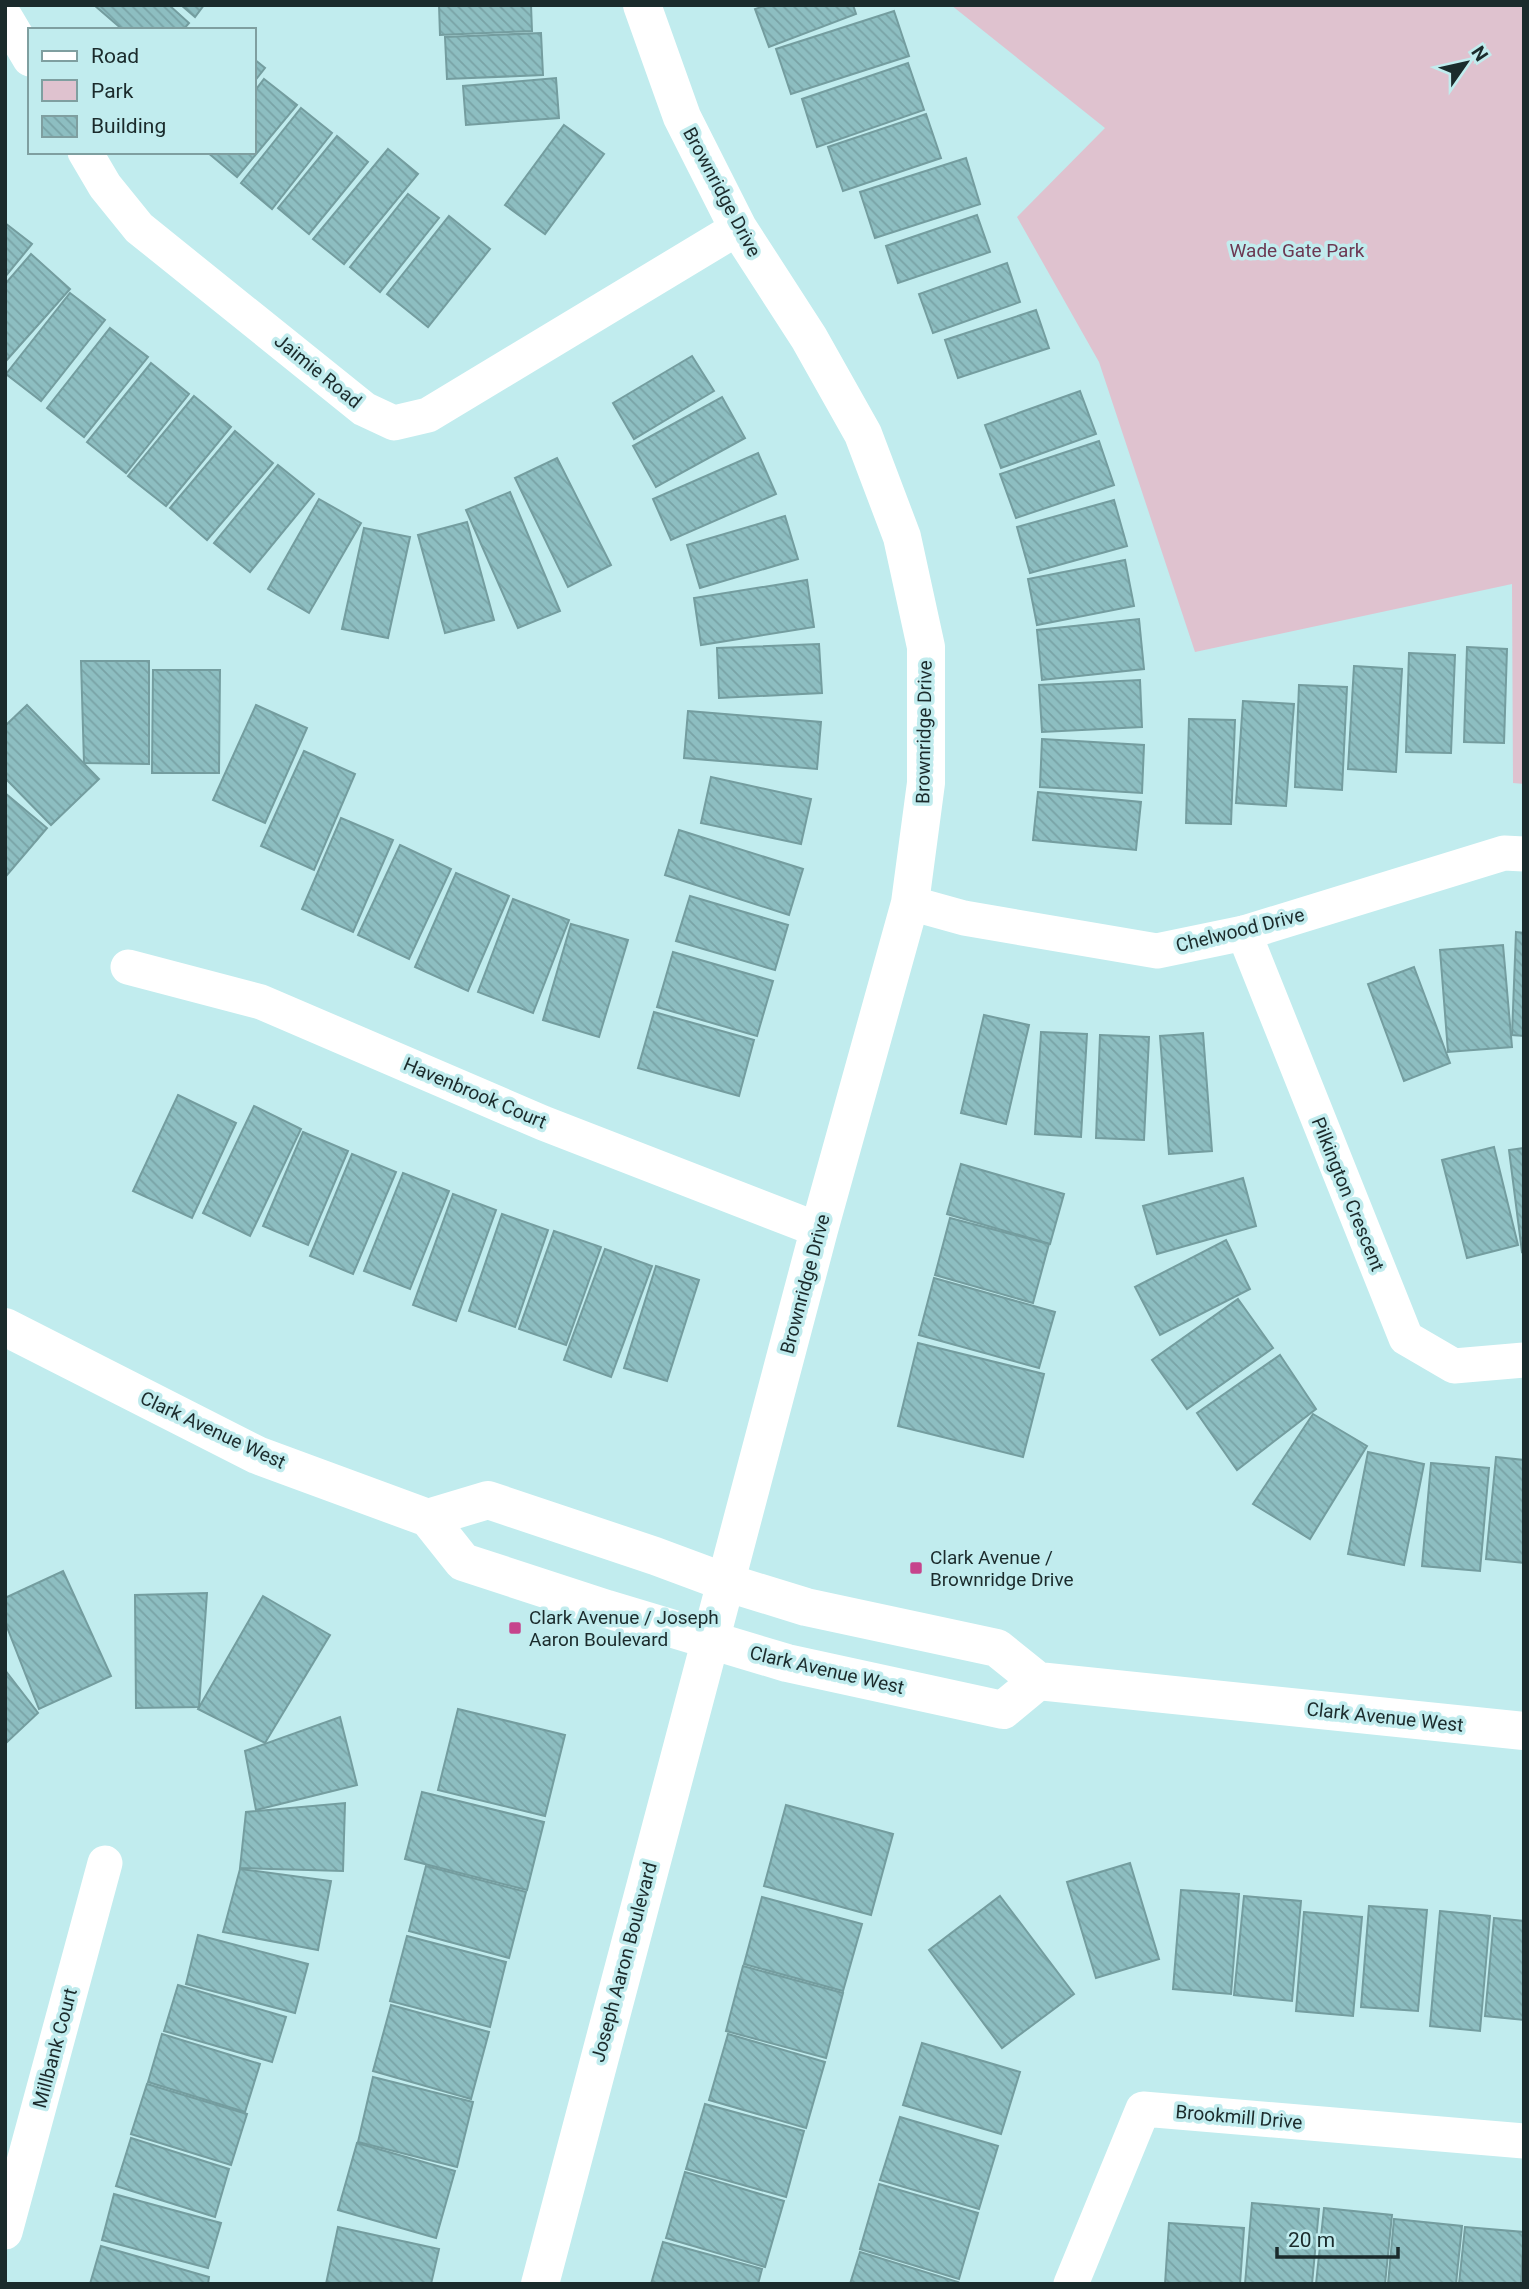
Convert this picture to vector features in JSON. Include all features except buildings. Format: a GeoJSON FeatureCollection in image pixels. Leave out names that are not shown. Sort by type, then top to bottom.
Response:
{"type":"FeatureCollection","features":[{"type":"Feature","properties":{"kind":"street","name":"Brownridge Drive"},"geometry":{"type":"LineString","coordinates":[[642,5],[682,117],[738,228],[809,338],[863,434],[902,537],[926,648],[926,783],[910,903],[709,1641]]}},
{"type":"Feature","properties":{"kind":"street"},"geometry":{"type":"LineString","coordinates":[[5,17],[28,56]]}},
{"type":"Feature","properties":{"kind":"street","name":"Jaimie Road"},"geometry":{"type":"LineString","coordinates":[[86,154],[105,187],[139,228],[364,409],[394,423],[428,415],[738,228]]}},
{"type":"Feature","properties":{"kind":"street","name":"Chelwood Drive"},"geometry":{"type":"LineString","coordinates":[[910,903],[964,918],[1157,951],[1244,933],[1504,853],[1524,854]]}},
{"type":"Feature","properties":{"kind":"street","name":"Pilkington Crescent"},"geometry":{"type":"LineString","coordinates":[[1244,933],[1406,1338],[1454,1366],[1524,1360]]}},
{"type":"Feature","properties":{"kind":"street","name":"Havenbrook Court"},"geometry":{"type":"LineString","coordinates":[[128,967],[261,1002],[543,1123],[819,1230]]}},
{"type":"Feature","properties":{"kind":"street","name":"Clark Avenue West"},"geometry":{"type":"LineString","coordinates":[[5,1328],[257,1455],[428,1518],[463,1562],[709,1641],[787,1663],[1003,1710],[1038,1681],[1524,1731]]}},
{"type":"Feature","properties":{"kind":"street"},"geometry":{"type":"LineString","coordinates":[[428,1518],[488,1500],[725,1582],[823,1612],[997,1648],[1038,1681]]}},
{"type":"Feature","properties":{"kind":"street","name":"Joseph Aaron Boulevard"},"geometry":{"type":"LineString","coordinates":[[540,2284],[709,1641]]}},
{"type":"Feature","properties":{"kind":"street","name":"Millbank Court"},"geometry":{"type":"LineString","coordinates":[[5,2232],[105,1863]]}},
{"type":"Feature","properties":{"kind":"street","name":"Brookmill Drive"},"geometry":{"type":"LineString","coordinates":[[1071,2284],[1143,2109],[1524,2141]]}},
{"type":"Feature","properties":{"kind":"green space","name":"Wade Gate Park"},"geometry":{"type":"Polygon","coordinates":[[[951,5],[1524,5],[1524,784],[1513,783],[1512,584],[1195,652],[1099,362],[1017,217],[1105,128],[951,5]]]}},
{"type":"Feature","properties":{"kind":"place","name":"Clark Avenue / Brownridge Drive"},"geometry":{"type":"Point","coordinates":[916,1568]}},
{"type":"Feature","properties":{"kind":"place","name":"Clark Avenue / Joseph Aaron Boulevard"},"geometry":{"type":"Point","coordinates":[515,1628]}}]}
